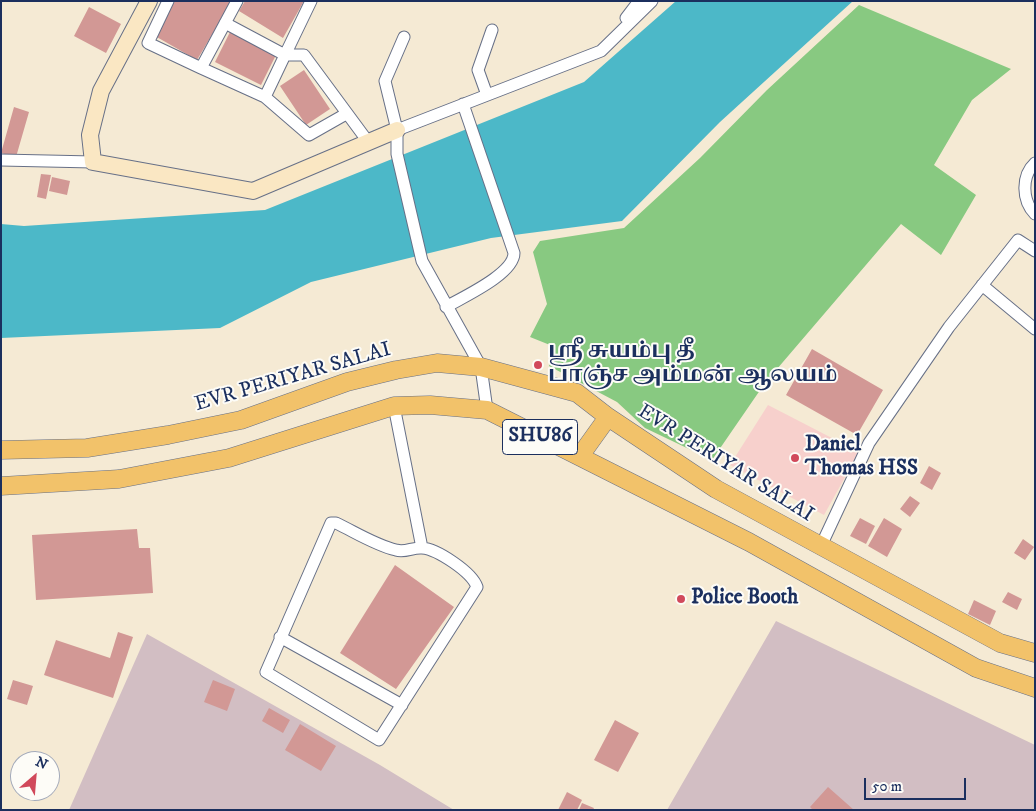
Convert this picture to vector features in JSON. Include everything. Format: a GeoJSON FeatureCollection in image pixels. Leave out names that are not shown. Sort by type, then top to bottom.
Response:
{"type":"FeatureCollection","features":[{"type":"Feature","properties":{"kind":"main road","name":"EVR PERIYAR SALAI"},"geometry":{"type":"LineString","coordinates":[[1,450],[87,448],[168,435],[241,420],[347,382],[396,370],[437,363],[481,367],[577,393],[608,418],[716,489],[820,548],[1000,643],[1035,653]]}},
{"type":"Feature","properties":{"kind":"main road","name":"SHU86"},"geometry":{"type":"LineString","coordinates":[[1,486],[119,479],[229,458],[394,406],[430,405],[487,410],[748,542],[952,656],[976,668],[1035,688]]}},
{"type":"Feature","properties":{"kind":"main road"},"geometry":{"type":"LineString","coordinates":[[580,456],[608,418]]}},
{"type":"Feature","properties":{"kind":"street"},"geometry":{"type":"LineString","coordinates":[[94,162],[90,135],[101,91],[149,1]]}},
{"type":"Feature","properties":{"kind":"street"},"geometry":{"type":"LineString","coordinates":[[168,1],[148,43],[265,96],[309,135],[346,114]]}},
{"type":"Feature","properties":{"kind":"street"},"geometry":{"type":"LineString","coordinates":[[201,68],[237,1]]}},
{"type":"Feature","properties":{"kind":"street"},"geometry":{"type":"LineString","coordinates":[[265,96],[312,1]]}},
{"type":"Feature","properties":{"kind":"street"},"geometry":{"type":"LineString","coordinates":[[601,51],[639,1]]}},
{"type":"Feature","properties":{"kind":"street"},"geometry":{"type":"LineString","coordinates":[[1,160],[94,162],[253,191],[397,130],[601,51],[652,1]]}},
{"type":"Feature","properties":{"kind":"street"},"geometry":{"type":"LineString","coordinates":[[225,23],[285,55],[304,55],[369,143]]}},
{"type":"Feature","properties":{"kind":"street"},"geometry":{"type":"LineString","coordinates":[[487,95],[478,70],[492,30]]}},
{"type":"Feature","properties":{"kind":"street"},"geometry":{"type":"LineString","coordinates":[[404,37],[385,81],[397,130],[397,154],[422,261],[481,367],[487,410]]}},
{"type":"Feature","properties":{"kind":"street"},"geometry":{"type":"LineString","coordinates":[[446,307],[486,284],[513,262],[514,253],[463,104]]}},
{"type":"Feature","properties":{"kind":"street"},"geometry":{"type":"LineString","coordinates":[[1035,163],[1026,183],[1025,200],[1035,214]]}},
{"type":"Feature","properties":{"kind":"street"},"geometry":{"type":"LineString","coordinates":[[820,548],[869,443],[949,327],[1018,240],[1035,250]]}},
{"type":"Feature","properties":{"kind":"street"},"geometry":{"type":"LineString","coordinates":[[982,285],[1035,329]]}},
{"type":"Feature","properties":{"kind":"street"},"geometry":{"type":"LineString","coordinates":[[394,406],[422,548]]}},
{"type":"Feature","properties":{"kind":"street"},"geometry":{"type":"LineString","coordinates":[[330,523],[336,523],[396,550],[422,548],[453,562],[475,581],[478,586],[381,738],[377,739],[266,673],[330,523]]}},
{"type":"Feature","properties":{"kind":"street"},"geometry":{"type":"LineString","coordinates":[[280,637],[402,705]]}},
{"type":"Feature","properties":{"kind":"shaded area","name":"Daniel Thomas HSS"},"geometry":{"type":"Polygon","coordinates":[[[768,405],[859,452],[824,515],[730,465],[768,405]]]}},
{"type":"Feature","properties":{"kind":"shaded area"},"geometry":{"type":"Polygon","coordinates":[[[776,621],[1035,745],[1035,810],[667,810],[776,621]]]}},
{"type":"Feature","properties":{"kind":"shaded area"},"geometry":{"type":"Polygon","coordinates":[[[147,634],[380,765],[454,810],[69,810],[147,634]]]}},
{"type":"Feature","properties":{"kind":"green space"},"geometry":{"type":"Polygon","coordinates":[[[859,5],[1011,69],[972,100],[934,165],[976,195],[941,255],[901,224],[765,383],[712,460],[645,428],[617,402],[549,366],[555,347],[530,337],[547,304],[533,252],[540,241],[624,228],[700,158],[767,90],[859,5]]]}},
{"type":"Feature","properties":{"kind":"water"},"geometry":{"type":"Polygon","coordinates":[[[676,1],[853,1],[720,122],[622,221],[491,238],[311,282],[220,328],[1,338],[1,224],[24,226],[265,210],[584,82],[676,1]]]}},
{"type":"Feature","properties":{"kind":"building"},"geometry":{"type":"Polygon","coordinates":[[[175,1],[232,1],[197,60],[155,36],[175,1]]]}},
{"type":"Feature","properties":{"kind":"building"},"geometry":{"type":"Polygon","coordinates":[[[245,1],[304,1],[283,38],[239,11],[245,1]]]}},
{"type":"Feature","properties":{"kind":"building"},"geometry":{"type":"Polygon","coordinates":[[[89,7],[121,24],[106,53],[74,36],[89,7]]]}},
{"type":"Feature","properties":{"kind":"building"},"geometry":{"type":"Polygon","coordinates":[[[230,32],[276,55],[261,85],[215,62],[230,32]]]}},
{"type":"Feature","properties":{"kind":"building"},"geometry":{"type":"Polygon","coordinates":[[[304,70],[330,109],[306,125],[280,86],[304,70]]]}},
{"type":"Feature","properties":{"kind":"building"},"geometry":{"type":"Polygon","coordinates":[[[14,107],[29,112],[16,157],[1,153],[14,107]]]}},
{"type":"Feature","properties":{"kind":"building"},"geometry":{"type":"Polygon","coordinates":[[[41,174],[51,175],[46,199],[37,197],[41,174]]]}},
{"type":"Feature","properties":{"kind":"building"},"geometry":{"type":"Polygon","coordinates":[[[52,177],[70,181],[67,195],[49,191],[52,177]]]}},
{"type":"Feature","properties":{"kind":"building"},"geometry":{"type":"Polygon","coordinates":[[[812,349],[883,390],[857,435],[786,395],[812,349]]]}},
{"type":"Feature","properties":{"kind":"building"},"geometry":{"type":"Polygon","coordinates":[[[929,466],[941,473],[932,490],[920,483],[929,466]]]}},
{"type":"Feature","properties":{"kind":"building"},"geometry":{"type":"Polygon","coordinates":[[[910,496],[920,503],[910,517],[900,509],[910,496]]]}},
{"type":"Feature","properties":{"kind":"building"},"geometry":{"type":"Polygon","coordinates":[[[860,518],[875,526],[866,544],[850,536],[860,518]]]}},
{"type":"Feature","properties":{"kind":"building"},"geometry":{"type":"Polygon","coordinates":[[[884,518],[902,529],[887,557],[868,546],[884,518]]]}},
{"type":"Feature","properties":{"kind":"building"},"geometry":{"type":"Polygon","coordinates":[[[137,529],[139,548],[150,548],[153,593],[36,600],[32,535],[137,529]]]}},
{"type":"Feature","properties":{"kind":"building"},"geometry":{"type":"Polygon","coordinates":[[[1023,539],[1034,547],[1025,560],[1014,553],[1023,539]]]}},
{"type":"Feature","properties":{"kind":"building"},"geometry":{"type":"Polygon","coordinates":[[[395,565],[454,607],[396,689],[340,653],[395,565]]]}},
{"type":"Feature","properties":{"kind":"building"},"geometry":{"type":"Polygon","coordinates":[[[1008,592],[1022,599],[1017,610],[1002,602],[1008,592]]]}},
{"type":"Feature","properties":{"kind":"building"},"geometry":{"type":"Polygon","coordinates":[[[974,600],[996,611],[990,625],[968,614],[974,600]]]}},
{"type":"Feature","properties":{"kind":"building"},"geometry":{"type":"Polygon","coordinates":[[[118,632],[133,637],[113,698],[44,675],[56,640],[110,658],[118,632]]]}},
{"type":"Feature","properties":{"kind":"building"},"geometry":{"type":"Polygon","coordinates":[[[13,680],[33,686],[27,705],[7,699],[13,680]]]}},
{"type":"Feature","properties":{"kind":"building"},"geometry":{"type":"Polygon","coordinates":[[[213,680],[235,689],[227,711],[204,702],[213,680]]]}},
{"type":"Feature","properties":{"kind":"building"},"geometry":{"type":"Polygon","coordinates":[[[269,708],[290,720],[283,733],[262,721],[269,708]]]}},
{"type":"Feature","properties":{"kind":"building"},"geometry":{"type":"Polygon","coordinates":[[[615,720],[639,733],[618,772],[594,760],[615,720]]]}},
{"type":"Feature","properties":{"kind":"building"},"geometry":{"type":"Polygon","coordinates":[[[300,724],[336,746],[321,771],[285,750],[300,724]]]}},
{"type":"Feature","properties":{"kind":"building"},"geometry":{"type":"Polygon","coordinates":[[[828,787],[854,810],[813,810],[810,807],[828,787]]]}},
{"type":"Feature","properties":{"kind":"building"},"geometry":{"type":"Polygon","coordinates":[[[567,792],[582,800],[577,810],[558,810],[567,792]]]}},
{"type":"Feature","properties":{"kind":"building"},"geometry":{"type":"Polygon","coordinates":[[[582,803],[594,808],[593,810],[579,810],[582,803]]]}},
{"type":"Feature","properties":{"kind":"place","name":"ஶ்ரீ சுயம்பு தீ பாஞ்ச அம்மன் ஆலயம்"},"geometry":{"type":"Point","coordinates":[538,365]}},
{"type":"Feature","properties":{"kind":"place","name":"Daniel Thomas HSS"},"geometry":{"type":"Point","coordinates":[795,458]}},
{"type":"Feature","properties":{"kind":"place","name":"Police Booth"},"geometry":{"type":"Point","coordinates":[681,599]}}]}
